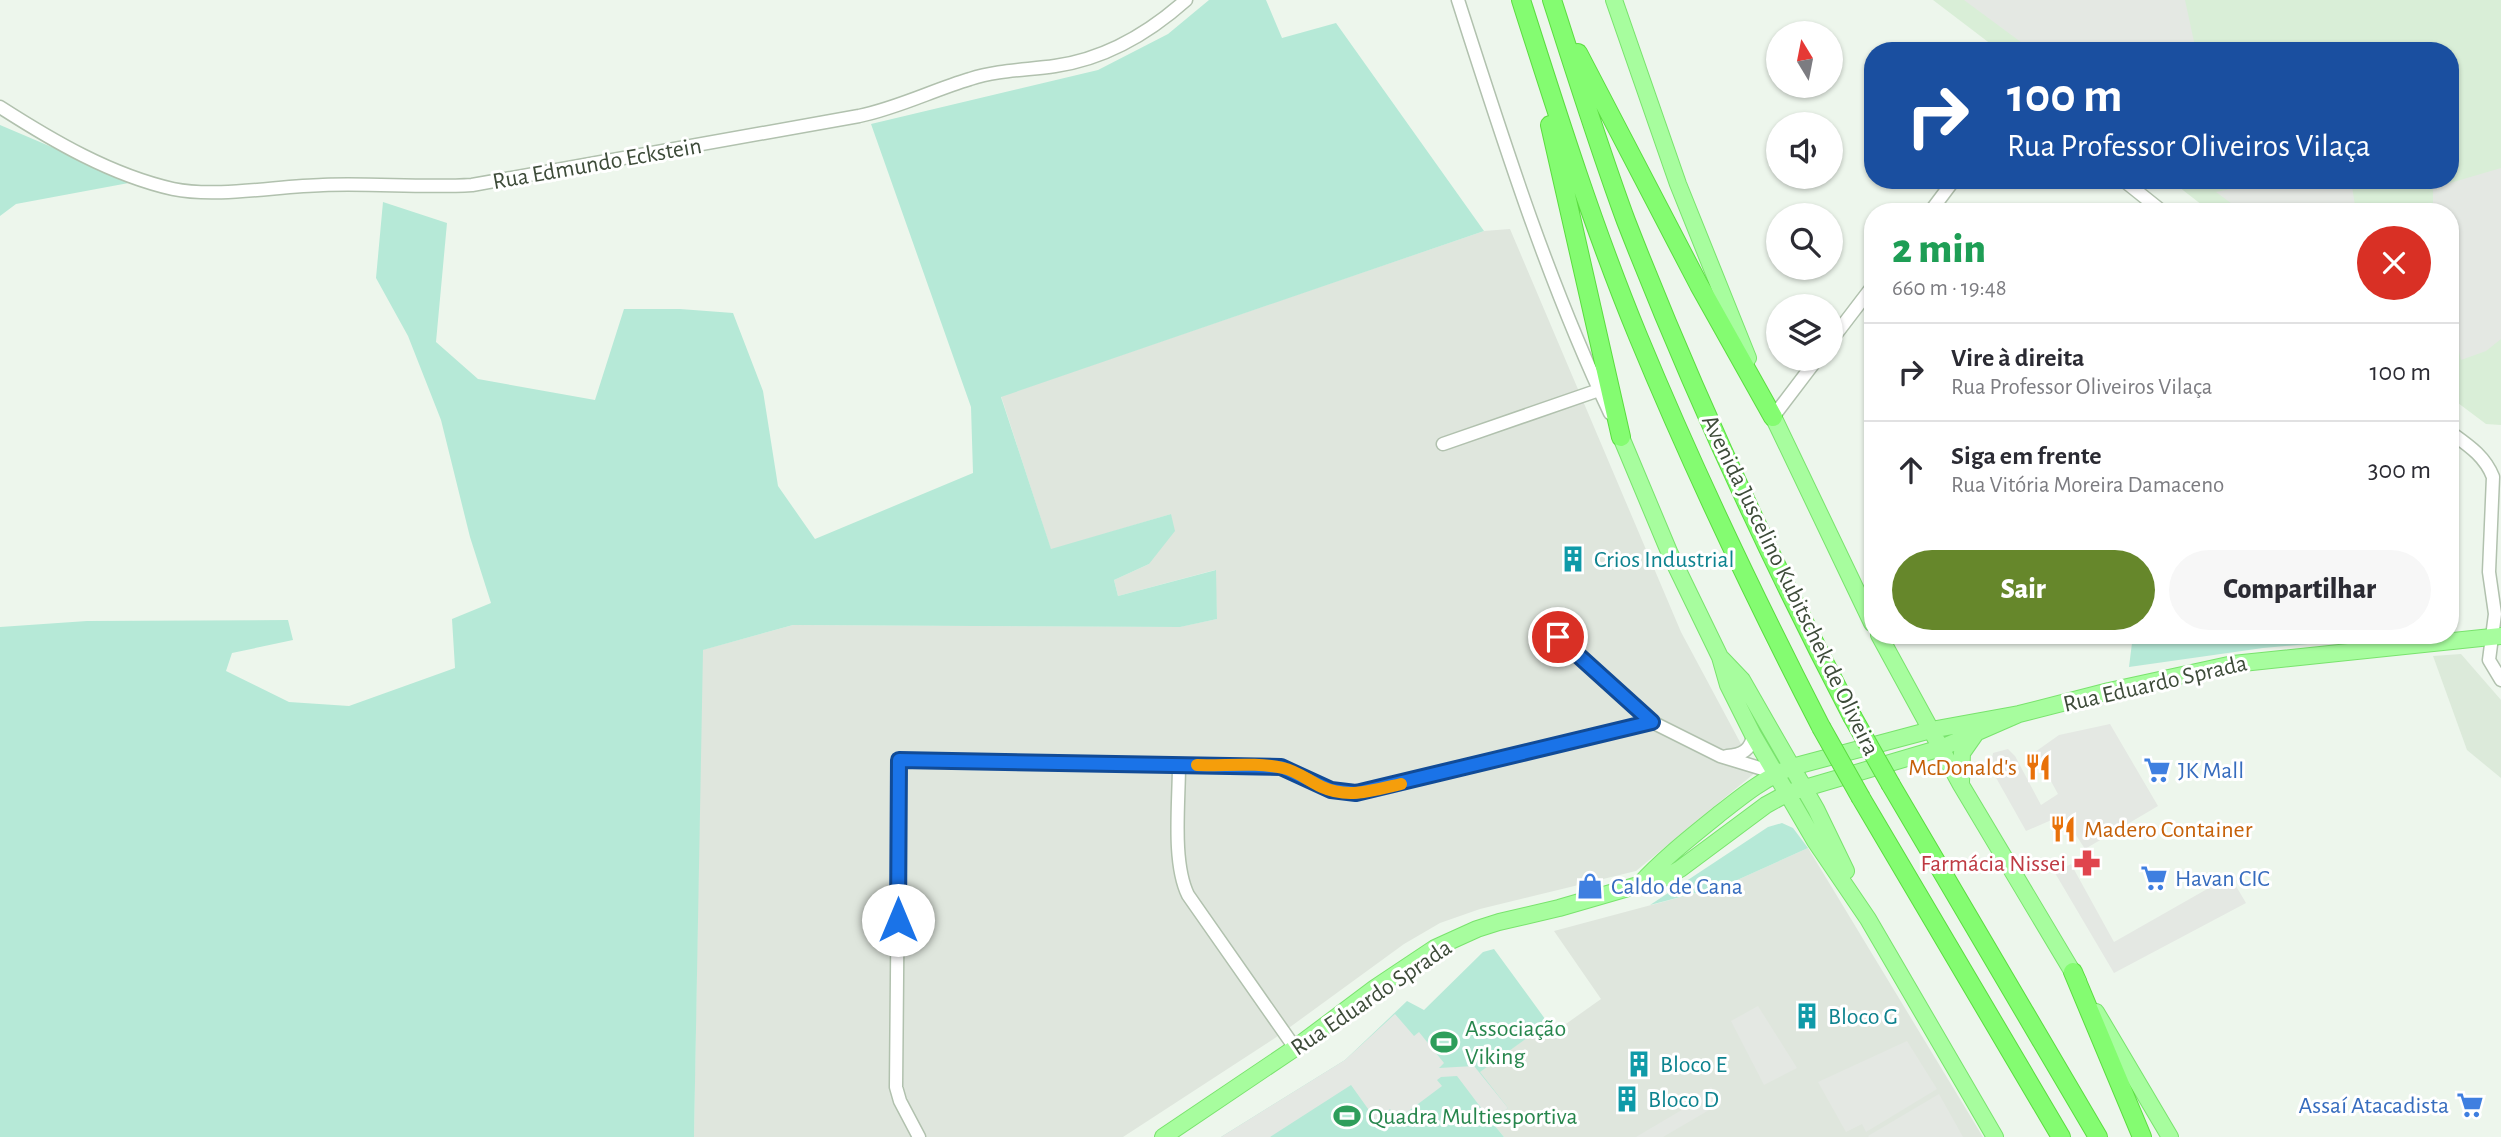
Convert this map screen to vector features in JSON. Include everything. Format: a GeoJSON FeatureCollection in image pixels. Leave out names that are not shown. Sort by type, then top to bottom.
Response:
{"type":"FeatureCollection","features":[{"type":"Feature","properties":{"kind":"highway"},"geometry":{"type":"LineString","coordinates":[[1518,0],[1557,150],[1621,437]]}},
{"type":"Feature","properties":{"kind":"highway","name":"Avenida Juscelino Kubitschek de Oliveira"},"geometry":{"type":"LineString","coordinates":[[1518,0],[1637,335],[1726,535],[1821,727],[2060,1137]]}},
{"type":"Feature","properties":{"kind":"highway"},"geometry":{"type":"LineString","coordinates":[[1554,5],[1699,285],[1773,417]]}},
{"type":"Feature","properties":{"kind":"highway","name":"Avenida Juscelino Kubitschek de Oliveira"},"geometry":{"type":"LineString","coordinates":[[1554,5],[1602,153],[1655,292],[1728,462],[1801,617],[1891,785],[2098,1137]]}},
{"type":"Feature","properties":{"kind":"highway"},"geometry":{"type":"LineString","coordinates":[[2073,972],[2142,1137]]}},
{"type":"Feature","properties":{"kind":"main road"},"geometry":{"type":"LineString","coordinates":[[1614,0],[1678,184],[1773,417],[1864,606]]}},
{"type":"Feature","properties":{"kind":"main road"},"geometry":{"type":"LineString","coordinates":[[1621,437],[1670,554],[1720,657],[1728,685],[1776,773],[1795,790]]}},
{"type":"Feature","properties":{"kind":"main road","name":"Rua Eduardo Sprada"},"geometry":{"type":"LineString","coordinates":[[2459,641],[2496,637]]}},
{"type":"Feature","properties":{"kind":"main road"},"geometry":{"type":"LineString","coordinates":[[1884,644],[1961,785],[2170,1137]]}},
{"type":"Feature","properties":{"kind":"main road","name":"Rua Eduardo Sprada"},"geometry":{"type":"LineString","coordinates":[[1638,885],[1670,853],[1753,788],[1776,773],[1792,767],[1931,730],[2019,715],[2109,691],[2233,664],[2428,644]]}},
{"type":"Feature","properties":{"kind":"main road"},"geometry":{"type":"LineString","coordinates":[[1720,657],[1742,680],[1792,767],[1795,790],[1815,841],[1868,919],[1995,1137]]}},
{"type":"Feature","properties":{"kind":"main road","name":"Rua Eduardo Sprada"},"geometry":{"type":"LineString","coordinates":[[1163,1137],[1295,1048],[1375,988],[1435,948],[1499,922],[1666,877],[1766,806],[1795,790],[1941,748],[2019,715]]}},
{"type":"Feature","properties":{"kind":"main road"},"geometry":{"type":"LineString","coordinates":[[1961,785],[1962,752],[1976,733]]}},
{"type":"Feature","properties":{"kind":"street","name":"Rua Edmundo Eckstein"},"geometry":{"type":"LineString","coordinates":[[0,107],[75,152],[175,189],[204,192],[327,185],[472,185],[658,154],[781,128],[859,117],[972,78],[1080,61],[1131,41],[1160,23],[1186,0]]}},
{"type":"Feature","properties":{"kind":"street"},"geometry":{"type":"LineString","coordinates":[[1458,0],[1527,208],[1599,390],[1621,437]]}},
{"type":"Feature","properties":{"kind":"street"},"geometry":{"type":"LineString","coordinates":[[2134,189],[2152,203]]}},
{"type":"Feature","properties":{"kind":"street"},"geometry":{"type":"LineString","coordinates":[[1843,325],[1864,297]]}},
{"type":"Feature","properties":{"kind":"street"},"geometry":{"type":"LineString","coordinates":[[1773,417],[1808,371]]}},
{"type":"Feature","properties":{"kind":"street"},"geometry":{"type":"LineString","coordinates":[[1443,444],[1599,390]]}},
{"type":"Feature","properties":{"kind":"street"},"geometry":{"type":"LineString","coordinates":[[2459,439],[2480,454],[2493,477],[2489,572],[2496,637],[2489,660],[2501,680]]}},
{"type":"Feature","properties":{"kind":"street"},"geometry":{"type":"LineString","coordinates":[[1558,637],[1652,722],[1720,756],[1776,773]]}},
{"type":"Feature","properties":{"kind":"street"},"geometry":{"type":"LineString","coordinates":[[919,1137],[900,1101],[896,1087],[899,760],[1281,767],[1331,790],[1367,792],[1652,722]]}},
{"type":"Feature","properties":{"kind":"street"},"geometry":{"type":"LineString","coordinates":[[1720,756],[1737,755],[1745,751],[1750,746],[1753,735]]}},
{"type":"Feature","properties":{"kind":"street"},"geometry":{"type":"LineString","coordinates":[[1179,765],[1179,860],[1183,885],[1295,1048]]}},
{"type":"Feature","properties":{"kind":"shaded area"},"geometry":{"type":"Polygon","coordinates":[[[1209,0],[1266,0],[1282,38],[1336,23],[1484,231],[1001,397],[1051,549],[1171,514],[1175,531],[1149,564],[1114,580],[1118,596],[1216,570],[1217,619],[1180,627],[793,625],[703,650],[694,1137],[0,1137],[0,627],[87,621],[288,620],[293,640],[232,653],[226,671],[289,702],[349,706],[455,668],[452,619],[491,603],[470,537],[441,420],[408,336],[376,278],[383,202],[447,223],[436,342],[478,379],[595,400],[624,309],[733,313],[763,391],[778,486],[815,539],[973,473],[971,407],[871,124],[1098,70],[1168,34],[1209,0]]]}},
{"type":"Feature","properties":{"kind":"shaded area"},"geometry":{"type":"Polygon","coordinates":[[[1933,0],[2501,0],[2501,425],[2486,424],[2459,404],[2459,203],[2199,203],[2182,189],[2459,189],[2459,42],[1988,42],[1933,0]]]}},
{"type":"Feature","properties":{"kind":"shaded area"},"geometry":{"type":"Polygon","coordinates":[[[1964,0],[2185,0],[2194,42],[2021,42],[1964,0]]]}},
{"type":"Feature","properties":{"kind":"shaded area"},"geometry":{"type":"Polygon","coordinates":[[[0,125],[134,182],[16,204],[0,216],[0,125]]]}},
{"type":"Feature","properties":{"kind":"shaded area"},"geometry":{"type":"Polygon","coordinates":[[[2501,168],[2501,339],[2486,351],[2461,360],[2459,203],[2433,203],[2433,189],[2459,189],[2459,180],[2501,168]]]}},
{"type":"Feature","properties":{"kind":"shaded area"},"geometry":{"type":"Polygon","coordinates":[[[2230,189],[2352,189],[2355,203],[2231,203],[2216,192],[2230,189]]]}},
{"type":"Feature","properties":{"kind":"shaded area"},"geometry":{"type":"Polygon","coordinates":[[[1510,229],[1681,632],[1756,772],[1636,871],[1480,909],[1440,923],[1404,944],[1275,1038],[1123,1137],[694,1137],[702,650],[793,625],[1179,627],[1217,619],[1215,570],[1118,596],[1114,580],[1149,564],[1171,514],[1051,550],[1001,396],[1484,231],[1510,229]]]}},
{"type":"Feature","properties":{"kind":"shaded area"},"geometry":{"type":"Polygon","coordinates":[[[2132,644],[2308,644],[2263,648],[2129,667],[2132,644]]]}},
{"type":"Feature","properties":{"kind":"shaded area"},"geometry":{"type":"Polygon","coordinates":[[[2461,654],[2501,700],[2501,778],[2467,750],[2433,656],[2461,654]]]}},
{"type":"Feature","properties":{"kind":"shaded area"},"geometry":{"type":"Polygon","coordinates":[[[2110,724],[2158,806],[2085,849],[2063,815],[2026,831],[1990,767],[1993,753],[2008,749],[2015,756],[2041,805],[2058,794],[2035,752],[2059,735],[2110,724]]]}},
{"type":"Feature","properties":{"kind":"shaded area"},"geometry":{"type":"Polygon","coordinates":[[[1782,823],[1793,828],[1808,848],[1726,885],[1650,905],[1768,827],[1782,823]]]}},
{"type":"Feature","properties":{"kind":"shaded area"},"geometry":{"type":"Polygon","coordinates":[[[1808,848],[1983,1137],[1504,1137],[1491,1121],[1507,1108],[1479,1072],[1548,1023],[1556,1031],[1601,999],[1554,931],[1726,885],[1808,848]]]}},
{"type":"Feature","properties":{"kind":"shaded area"},"geometry":{"type":"Polygon","coordinates":[[[2071,864],[2114,942],[2230,876],[2246,903],[2114,973],[2055,873],[2071,864]]]}},
{"type":"Feature","properties":{"kind":"shaded area","name":"Associação Viking"},"geometry":{"type":"Polygon","coordinates":[[[1494,949],[1548,1023],[1480,1072],[1508,1108],[1491,1121],[1504,1137],[1221,1137],[1345,1060],[1407,1001],[1424,1010],[1483,952],[1494,949]]]}},
{"type":"Feature","properties":{"kind":"shaded area"},"geometry":{"type":"Polygon","coordinates":[[[1758,1006],[1797,1068],[1764,1085],[1731,1021],[1758,1006]]]}},
{"type":"Feature","properties":{"kind":"shaded area"},"geometry":{"type":"Polygon","coordinates":[[[1395,1014],[1414,1036],[1419,1032],[1444,1063],[1439,1068],[1474,1066],[1508,1108],[1491,1121],[1457,1076],[1441,1077],[1437,1080],[1442,1086],[1398,1119],[1390,1109],[1376,1120],[1351,1085],[1270,1137],[1221,1137],[1345,1060],[1395,1014]]]}},
{"type":"Feature","properties":{"kind":"shaded area"},"geometry":{"type":"Polygon","coordinates":[[[1907,1041],[1937,1089],[1866,1132],[1862,1124],[1846,1132],[1818,1082],[1907,1041]]]}},
{"type":"Feature","properties":{"kind":"shaded area"},"geometry":{"type":"Polygon","coordinates":[[[1711,1087],[1721,1103],[1663,1137],[1636,1137],[1685,1108],[1691,1098],[1711,1087]]]}},
{"type":"Feature","properties":{"kind":"shaded area"},"geometry":{"type":"Polygon","coordinates":[[[1939,1094],[1963,1137],[1868,1136],[1939,1094]]]}},
{"type":"Feature","properties":{"kind":"slow traffic"},"geometry":{"type":"LineString","coordinates":[[1197,765],[1281,767],[1322,787],[1342,793],[1367,792],[1401,784]]}},
{"type":"Feature","properties":{"kind":"place","name":"Crios Industrial"},"geometry":{"type":"Point","coordinates":[1573,559]}},
{"type":"Feature","properties":{"kind":"place","name":"McDonald's"},"geometry":{"type":"Point","coordinates":[2038,767]}},
{"type":"Feature","properties":{"kind":"place","name":"JK Mall"},"geometry":{"type":"Point","coordinates":[2157,770]}},
{"type":"Feature","properties":{"kind":"place","name":"Madero Container"},"geometry":{"type":"Point","coordinates":[2063,829]}},
{"type":"Feature","properties":{"kind":"place","name":"Farmácia Nissei"},"geometry":{"type":"Point","coordinates":[2087,863]}},
{"type":"Feature","properties":{"kind":"place","name":"Havan CIC"},"geometry":{"type":"Point","coordinates":[2154,878]}},
{"type":"Feature","properties":{"kind":"place","name":"Caldo de Cana"},"geometry":{"type":"Point","coordinates":[1590,886]}},
{"type":"Feature","properties":{"kind":"place","name":"Bloco G"},"geometry":{"type":"Point","coordinates":[1807,1016]}},
{"type":"Feature","properties":{"kind":"place","name":"Associação Viking"},"geometry":{"type":"Point","coordinates":[1444,1042]}},
{"type":"Feature","properties":{"kind":"place","name":"Bloco E"},"geometry":{"type":"Point","coordinates":[1639,1064]}},
{"type":"Feature","properties":{"kind":"place","name":"Bloco D"},"geometry":{"type":"Point","coordinates":[1627,1099]}},
{"type":"Feature","properties":{"kind":"place","name":"Assaí Atacadista"},"geometry":{"type":"Point","coordinates":[2470,1105]}},
{"type":"Feature","properties":{"kind":"place","name":"Quadra Multiesportiva"},"geometry":{"type":"Point","coordinates":[1347,1116]}},
{"type":"Feature","properties":{"kind":"route"},"geometry":{"type":"LineString","coordinates":[[898,920],[899,760],[1281,767],[1322,787],[1342,793],[1356,793],[1652,722],[1558,637]]}}]}
